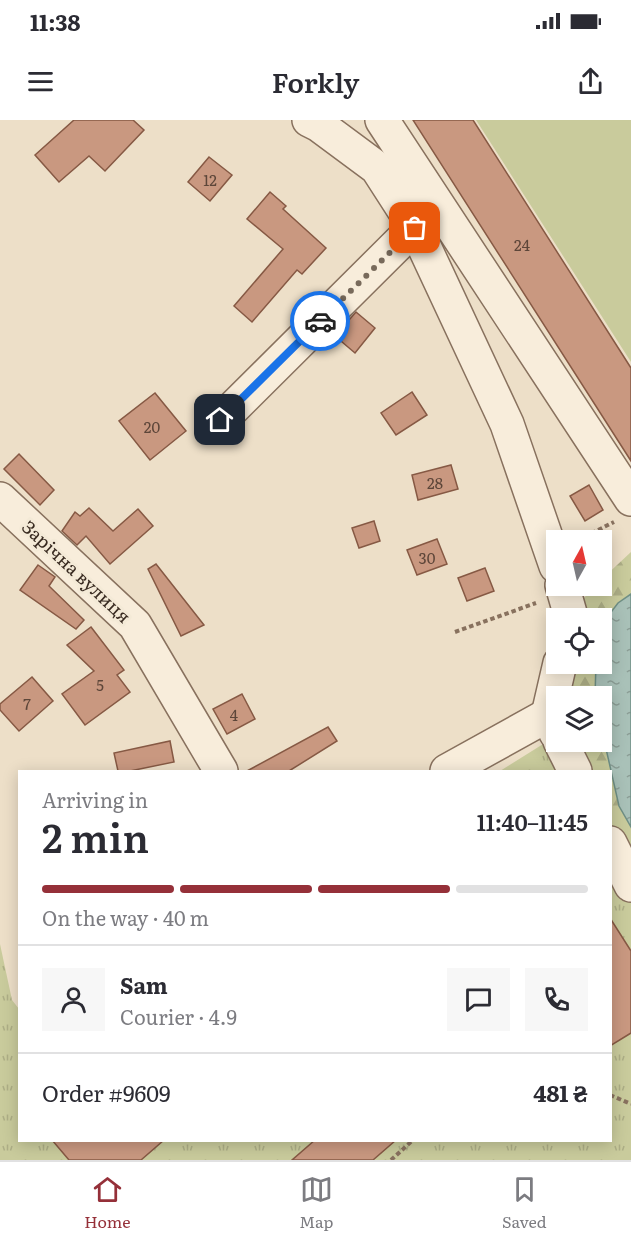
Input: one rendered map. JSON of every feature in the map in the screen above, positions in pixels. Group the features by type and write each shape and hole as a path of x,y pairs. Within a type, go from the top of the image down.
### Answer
{"street":[{"path":"309,120 376,168 415,228 507,424 546,540"},
{"path":"382,120 626,509"},
{"path":"220,420 415,228"},
{"name":"Зарічна вулиця","path":"0,499 68,560 135,625 220,770"},
{"path":"450,770 546,733"},
{"path":"566,752 575,770"},
{"path":"612,847 631,885"}],"path":[{"path":"593,530 626,509"},
{"path":"455,632 548,596"},
{"path":"612,1096 631,1104"},
{"path":"391,1160 411,1142"}],"green space":[{"path":"476,120 631,120 631,362"},
{"path":"631,552 631,594 618,603 612,611 612,608 575,608 586,596 612,596 612,570"},
{"path":"559,674 596,674 595,686 557,686"},
{"path":"546,742 546,752 565,752 574,770 502,770"},
{"path":"566,752 607,752 611,770 574,770"},
{"path":"612,775 619,806 631,827 631,885 612,845"},
{"path":"612,845 631,885 631,1160 0,1160 0,944 12,1000 18,1008 18,1142 612,1142"}],"water":[{"path":"631,594 631,827 619,806 607,752 612,752 612,686 595,686 596,674 612,674 612,611 618,603"}],"building":[{"path":"74,120 133,120 144,130 105,171 89,156 59,182 35,155"},
{"path":"413,120 473,120 631,368 631,461"},
{"path":"209,157 232,175 210,201 188,182"},
{"path":"270,192 286,206 283,209 326,248 302,274 297,270 252,322 234,306 283,249 247,219"},
{"path":"356,312 375,328 355,353 335,336"},
{"path":"412,392 427,415 396,435 381,413"},
{"path":"155,393 186,431 150,460 119,421"},
{"path":"19,454 54,490 40,505 4,469"},
{"path":"451,465 458,489 418,500 412,475"},
{"path":"589,485 603,510 585,521 570,496"},
{"path":"89,508 113,531 138,509 153,526 110,564 86,536 77,545 62,531 75,512 80,516"},
{"path":"374,521 380,541 359,548 352,528"},
{"path":"437,539 447,564 417,575 407,550"},
{"path":"156,564 204,625 181,636 148,569"},
{"path":"38,565 55,577 49,586 84,620 76,629 20,590"},
{"path":"485,568 494,591 467,601 458,578"},
{"path":"91,627 124,670 117,675 130,692 85,725 62,694 94,671 67,645"},
{"path":"32,677 53,701 19,731 0,710 0,704"},
{"path":"242,694 255,719 227,734 213,709"},
{"path":"328,727 337,741 291,770 249,770"},
{"path":"170,741 174,762 135,770 118,770 114,753"},
{"path":"612,921 631,951 631,1033 612,1045"},
{"path":"54,1142 162,1142 141,1160 69,1160"},
{"path":"313,1142 394,1142 373,1160 292,1160"}],"way so far":[{"path":"320,321 415,228"}],"route":[{"path":"220,420 320,321"}]}
